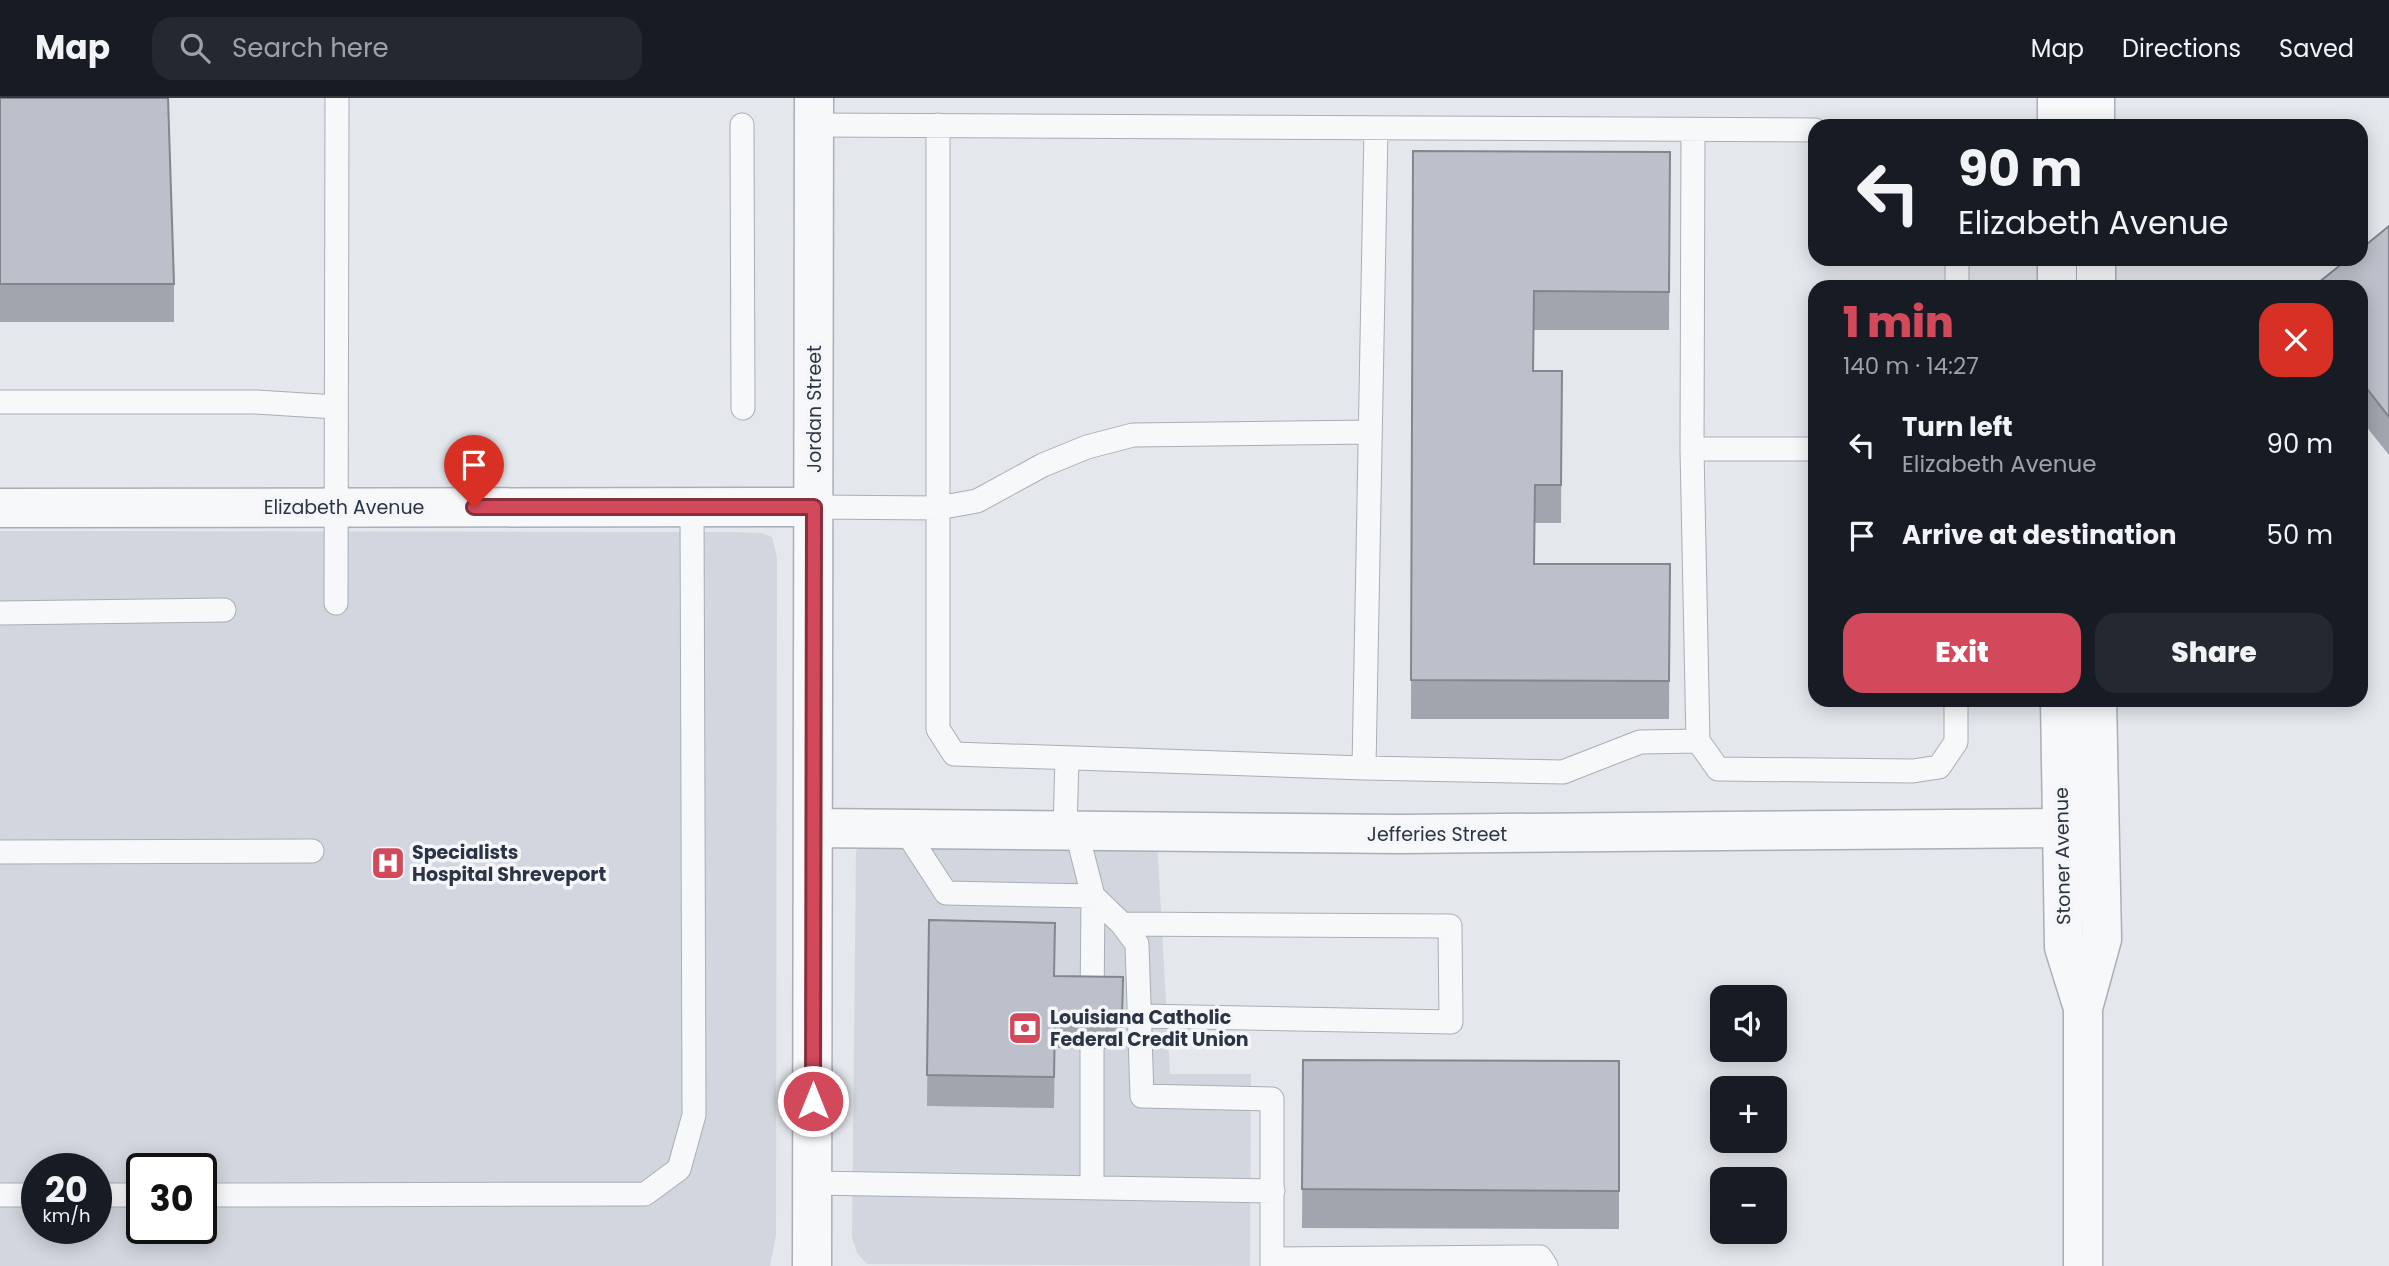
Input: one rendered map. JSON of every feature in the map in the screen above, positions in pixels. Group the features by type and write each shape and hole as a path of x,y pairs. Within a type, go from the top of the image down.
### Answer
{"street":[{"path":"2057,98 2057,119"},
{"path":"2095,98 2095,119"},
{"name":"Jordan Street","path":"812,1266 814,111"},
{"name":"Elizabeth Avenue","path":"0,508 814,507"},
{"name":"Stoner Avenue","path":"2060,707 2064,947 2083,1008"},
{"name":"Stoner Avenue","path":"2083,1266 2083,1008 2102,939 2097,707"},
{"name":"Jefferies Street","path":"814,828 1414,834 2061,828"}],"lane":[{"path":"336,603 337,98"},
{"path":"814,111 938,125 1808,130"},
{"path":"742,125 743,408"},
{"path":"938,125 938,729 954,754 1563,772 1640,742 1698,741"},
{"path":"1364,768 1376,128"},
{"path":"1693,130 1692,449 1698,741 1718,769 1913,771 1939,766 1956,742 1956,707"},
{"path":"0,402 256,402 337,407"},
{"path":"814,507 938,508 977,501 1087,447 1133,435 1370,432"},
{"path":"1692,449 1808,449"},
{"path":"217,1195 645,1194 679,1169 694,1115 692,507"},
{"path":"0,613 224,610"},
{"path":"1067,758 1071,832 1093,896 1092,1007"},
{"path":"905,830 946,893 1093,896 1122,924 1137,944 1142,1096 1272,1100 1272,1262 1540,1257 1546,1266"},
{"path":"0,852 312,851"},
{"path":"1122,924 1450,926 1451,1022 1140,1016"},
{"path":"1092,1048 1092,1187"},
{"path":"813,1182 1273,1191"},
{"path":"0,1195 21,1195"}],"shaded area":[{"name":"Specialists Hospital Shreveport","path":"0,531 729,532 761,533 772,537 777,557 776,1235 770,1266 0,1266"},
{"path":"1157,841 1170,1074 1251,1074 1250,1266 867,1264 857,1253 852,1237 856,851 860,847"}],"building":[{"path":"0,98 168,98 174,284 0,284"},
{"path":"1413,151 1670,152 1669,292 1534,291 1533,371 1562,371 1561,485 1535,485 1534,564 1670,564 1669,681 1411,680"},
{"path":"2389,226 2389,417 2368,390 2368,280 2322,280 2339,266 2368,266 2368,243"},
{"name":"Louisiana Catholic Federal Credit Union","path":"929,920 1055,923 1054,976 1123,977 1122,1018 1055,1017 1054,1077 927,1075"},
{"path":"1303,1060 1619,1061 1619,1191 1302,1189"}],"place":[{"name":"Specialists Hospital Shreveport","path":"388,863"},
{"name":"Louisiana Catholic Federal Credit Union","path":"1025,1028"}],"route":[{"path":"474,507 814,507 813,1101"}]}
